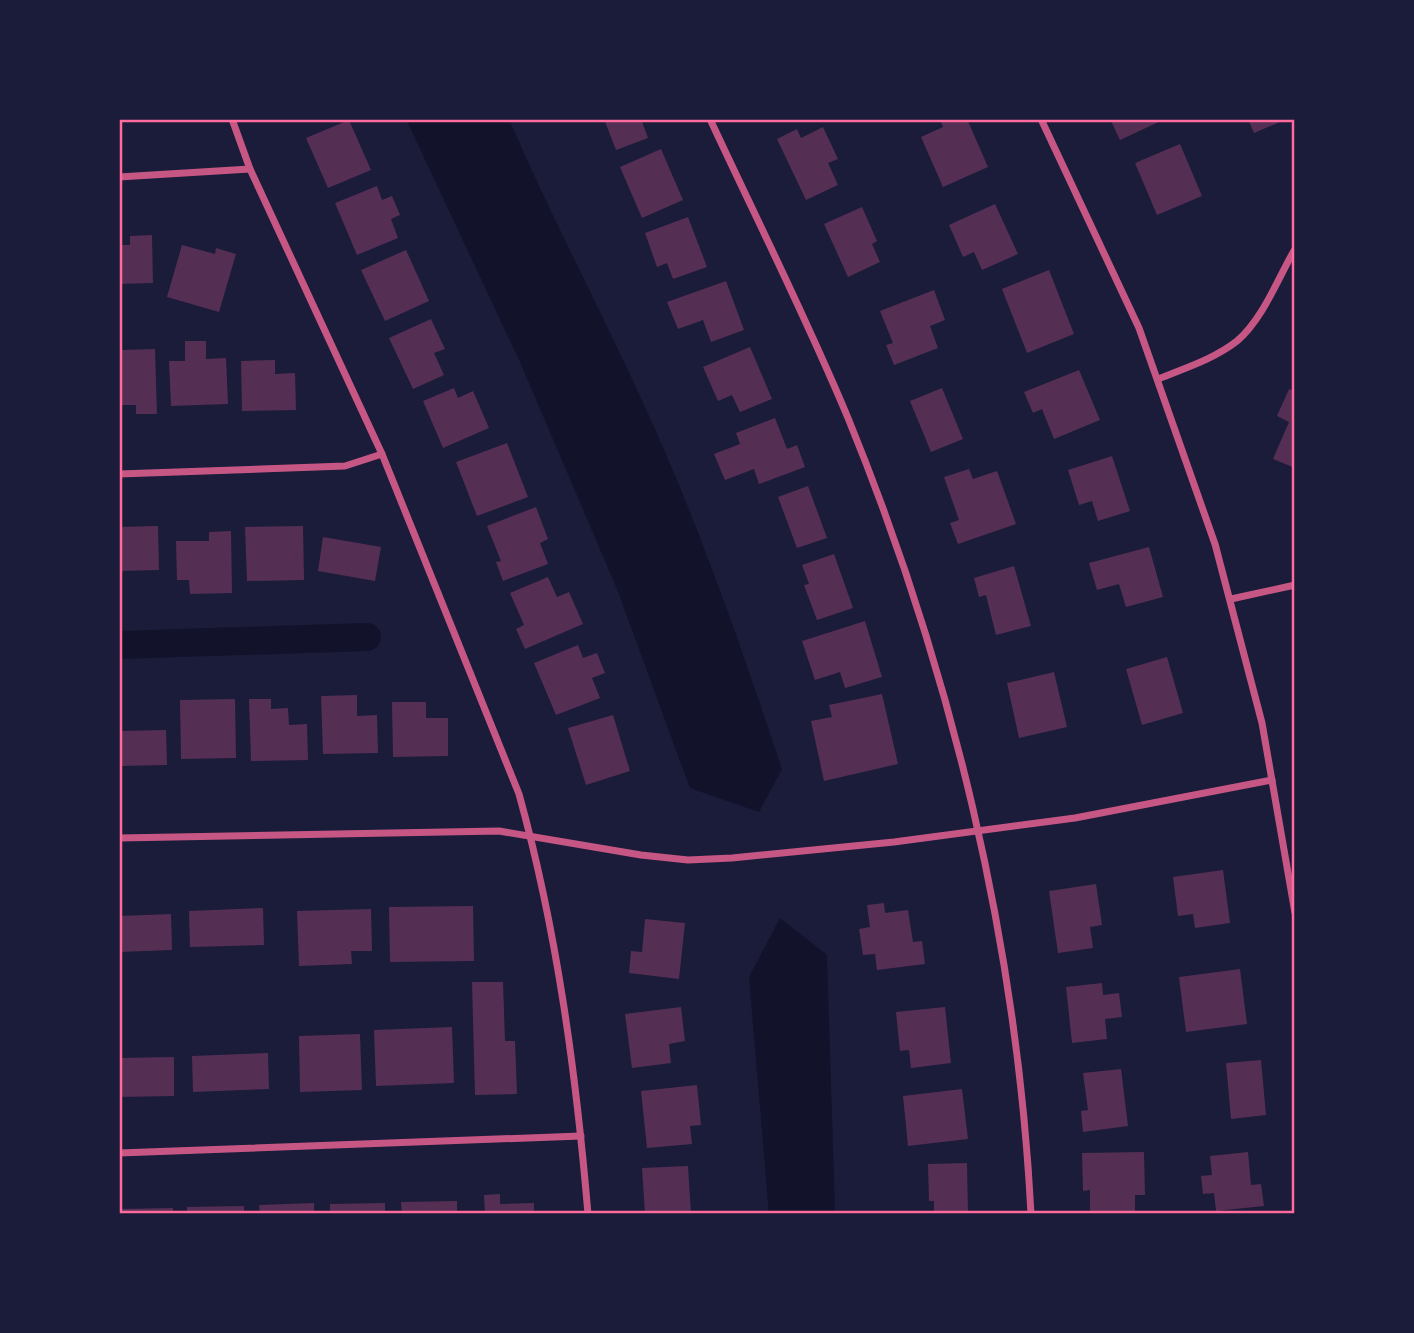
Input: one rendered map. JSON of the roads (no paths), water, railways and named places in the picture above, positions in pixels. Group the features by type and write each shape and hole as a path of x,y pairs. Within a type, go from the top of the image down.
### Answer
{"street":[{"path":"232,119 250,169 382,454 519,794 531,836 571,1044 589,1214"},
{"path":"710,119 847,416 888,521 933,662 978,831 1014,1039 1031,1214"},
{"path":"1041,119 1139,328 1231,599 1262,723 1295,914"},
{"path":"119,177 250,169"},
{"path":"1158,379 1202,362 1239,339 1252,324 1295,249"},
{"path":"119,474 345,466 382,454"},
{"path":"1231,599 1295,585"},
{"path":"119,838 440,830 531,836 688,860 814,851 1075,818 1272,780"},
{"path":"119,1153 581,1136"}],"waterway":[{"path":"119,645 367,637"}]}
